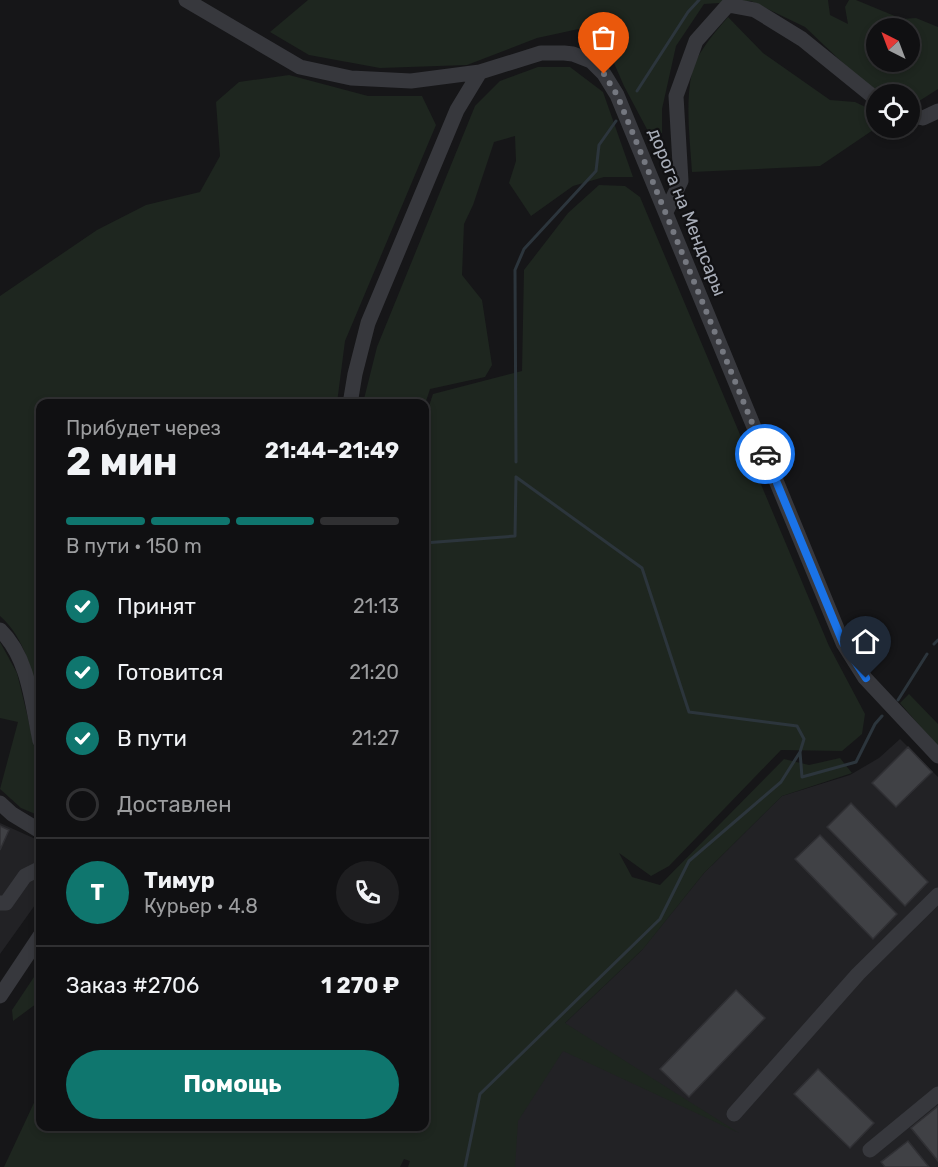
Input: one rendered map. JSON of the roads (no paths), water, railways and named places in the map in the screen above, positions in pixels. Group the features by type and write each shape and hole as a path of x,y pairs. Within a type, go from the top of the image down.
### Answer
{"street":[{"name":"дорога на Мендсары","path":"186,0 300,67 351,78 411,81 480,72 541,53 573,54 591,61 604,74 617,95 843,643 866,678 938,756"},
{"path":"666,212 681,181 676,96 696,41 728,5 755,10 802,39 866,91"},
{"path":"351,399 368,323 457,110 480,72"},
{"path":"920,117 938,111"},
{"path":"0,630 7,637 23,664 36,723"},
{"path":"0,803 12,814 36,829"},
{"path":"0,903 6,903 25,876 36,870"},
{"path":"734,1114 858,974 938,895"},
{"path":"1,990 36,942"},
{"path":"870,1150 938,1094"}],"waterway":[{"path":"637,91 688,12 699,0"},
{"path":"516,462 515,270 524,249 596,171 599,145 616,121"},
{"path":"516,477 642,568 689,712 797,726 804,739 800,752"},
{"path":"429,543 515,536 516,477"},
{"path":"934,644 938,640"},
{"path":"898,700 927,654"},
{"path":"465,1167 480,1094 660,919 689,861 781,782 800,752 802,777 856,762 875,724 882,716"}]}
